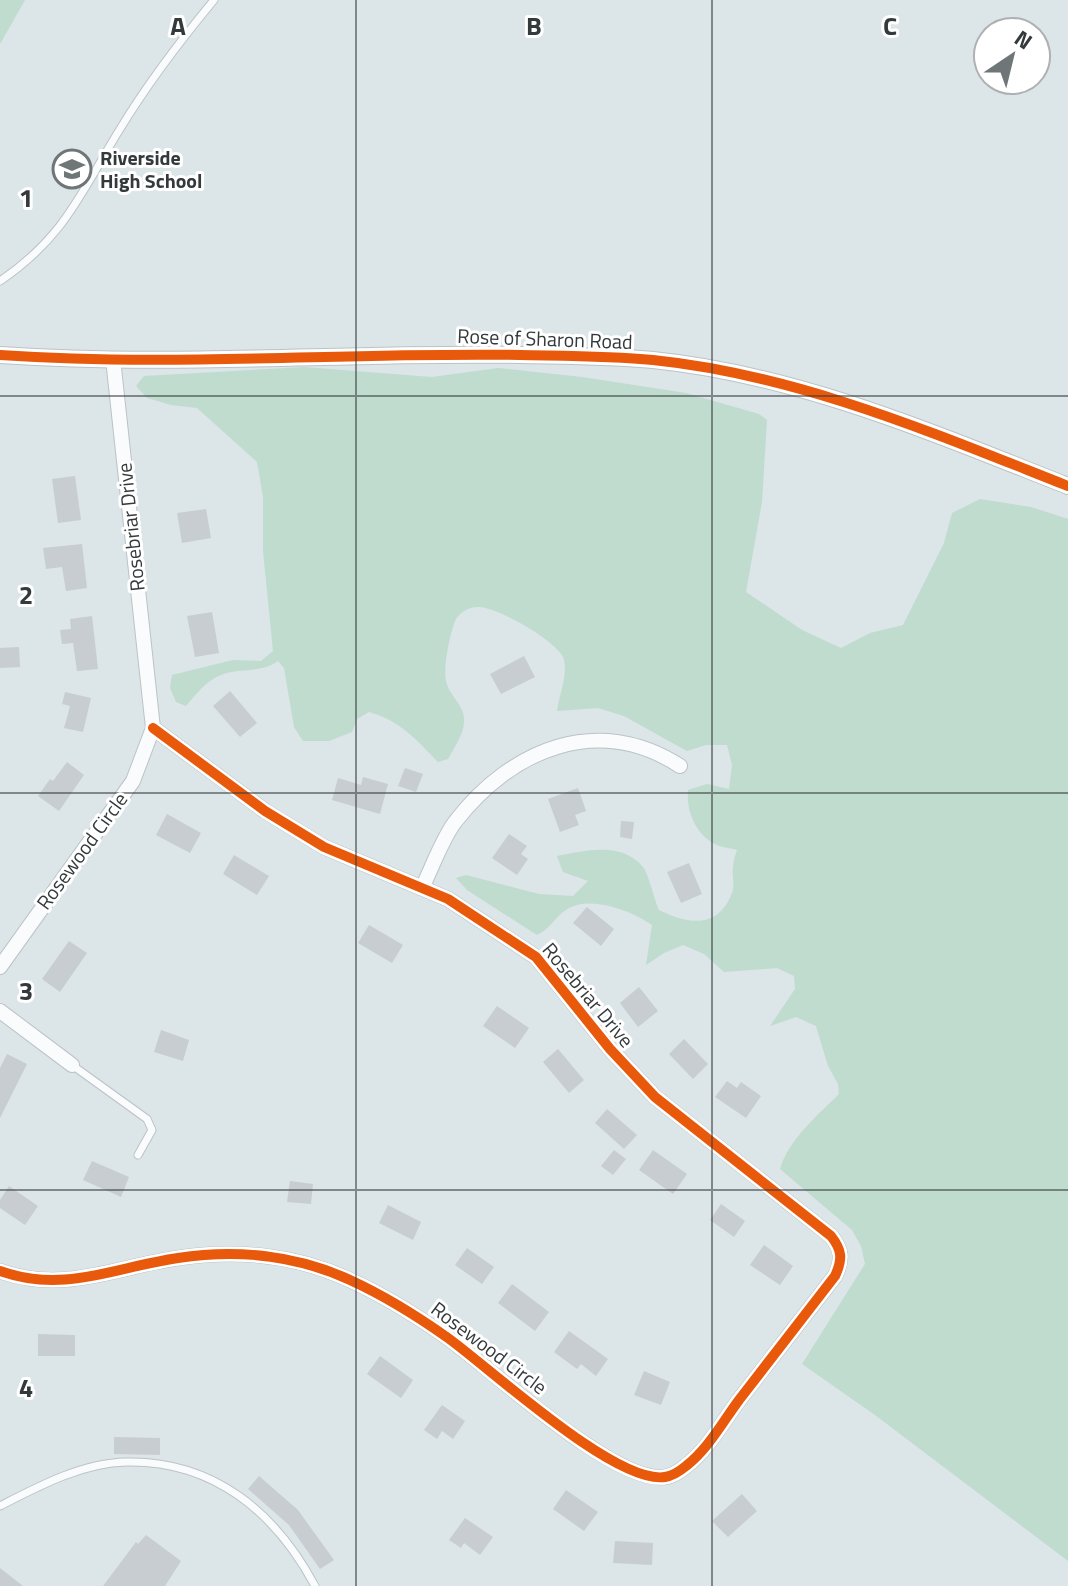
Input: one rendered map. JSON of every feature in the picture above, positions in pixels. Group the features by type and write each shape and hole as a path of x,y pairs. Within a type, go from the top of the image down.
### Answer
{"street":[{"name":"Rose of Sharon Road","path":"0,355 113,359 461,354 667,362 738,374 818,393 892,417 1068,486"},
{"name":"Rosebriar Drive","path":"113,359 153,728 265,811 324,847 422,888 471,913 536,957 638,1081 672,1112 820,1226 839,1246 841,1255"},
{"name":"Rosewood Circle","path":"0,967 133,781 153,728"},
{"path":"422,888 449,831 478,797 508,770 556,745 590,740 624,742 662,754 680,766"},
{"path":"0,1011 72,1065"},
{"name":"Rosewood Circle","path":"0,1271 38,1280 77,1280 177,1258 235,1253 299,1262 334,1273 404,1308 451,1340 585,1443 636,1473 665,1477 686,1466 704,1448 835,1276 841,1255"}],"lane":[{"path":"0,281 43,247 68,218 152,79 214,0"},
{"path":"72,1065 147,1119 152,1130 138,1155"},
{"path":"0,1506 74,1472 103,1466 126,1462 190,1472 218,1482 246,1500 273,1524 299,1557 315,1586"}],"green space":[{"path":"0,0 25,0 0,44"},
{"path":"304,367 432,377 498,368 686,393 759,414 767,420 762,502 746,592 802,630 841,648 870,633 903,625 944,543 952,513 980,499 1031,507 1068,519 1068,1561 875,1415 802,1364 865,1264 861,1246 852,1230 780,1169 797,1138 839,1094 816,1026 796,1017 770,1026 795,989 794,976 777,968 724,972 704,954 683,945 646,965 652,925 633,914 598,904 575,905 537,935 467,890 456,878 466,875 539,894 573,896 588,881 563,872 557,856 591,850 614,851 634,859 643,867 659,910 691,921 710,918 719,913 732,893 737,850 717,845 703,836 691,814 688,790 707,784 729,789 732,765 727,745 706,745 687,751 624,716 598,708 557,711 565,670 563,657 558,650 525,626 480,607 459,615 449,642 446,681 461,709 464,725 448,759 438,762 398,726 369,712 357,719 352,732 329,741 303,741 294,727 284,668 278,661 264,668 216,677 186,706 176,702 170,688 172,675 233,660 261,661 273,651 263,551 263,497 257,462 197,408 147,398 136,386 144,376"}],"building":[{"path":"75,476 81,520 58,523 52,479"},
{"path":"206,509 211,538 182,543 177,513"},
{"path":"82,544 87,588 66,591 62,567 46,569 43,548"},
{"path":"212,612 219,653 195,657 187,616"},
{"path":"92,616 98,669 77,671 73,643 62,644 60,630 71,629 70,619"},
{"path":"19,647 20,667 0,668 0,648"},
{"path":"524,656 535,677 501,694 490,674"},
{"path":"230,691 257,723 240,737 213,706"},
{"path":"65,692 91,698 83,732 64,728 70,706 62,704"},
{"path":"67,762 84,775 59,811 38,796"},
{"path":"405,768 423,774 416,792 398,786"},
{"path":"363,777 388,784 380,814 332,800 338,778 361,785"},
{"path":"578,788 586,811 575,815 579,825 560,832 548,799"},
{"path":"167,814 201,833 190,853 156,835"},
{"path":"621,821 634,822 632,839 620,837"},
{"path":"509,834 527,846 521,854 528,859 517,875 492,858"},
{"path":"234,855 269,876 257,895 223,874"},
{"path":"689,863 702,894 681,903 667,872"},
{"path":"587,907 614,929 601,946 573,923"},
{"path":"369,925 403,945 392,963 358,943"},
{"path":"69,941 87,953 60,992 42,979"},
{"path":"639,987 658,1011 638,1027 620,1003"},
{"path":"497,1006 529,1028 515,1048 483,1026"},
{"path":"161,1030 189,1040 183,1061 154,1052"},
{"path":"684,1039 708,1064 693,1079 669,1054"},
{"path":"558,1049 584,1080 569,1093 543,1062"},
{"path":"7,1054 27,1064 0,1118 0,1068"},
{"path":"727,1081 737,1088 741,1082 761,1096 746,1118 715,1097"},
{"path":"607,1109 637,1135 624,1149 595,1123"},
{"path":"614,1150 626,1159 613,1175 601,1166"},
{"path":"653,1150 687,1174 673,1194 639,1170"},
{"path":"92,1161 129,1177 121,1197 83,1180"},
{"path":"290,1181 313,1184 311,1204 287,1202"},
{"path":"9,1186 38,1206 25,1225 0,1208 0,1200"},
{"path":"721,1204 745,1221 734,1237 710,1220"},
{"path":"388,1205 421,1222 413,1240 379,1223"},
{"path":"764,1245 793,1266 780,1285 750,1265"},
{"path":"467,1248 494,1267 482,1284 455,1265"},
{"path":"512,1284 549,1312 535,1331 498,1303"},
{"path":"569,1331 608,1359 596,1376 581,1364 577,1369 554,1352"},
{"path":"38,1334 75,1335 75,1356 38,1356"},
{"path":"380,1356 413,1380 401,1398 367,1374"},
{"path":"644,1371 670,1382 661,1405 634,1395"},
{"path":"442,1405 465,1421 453,1439 442,1431 437,1439 424,1430"},
{"path":"114,1437 160,1438 160,1455 114,1454"},
{"path":"259,1476 298,1510 334,1560 320,1569 289,1525 248,1489"},
{"path":"566,1490 598,1512 584,1531 553,1509"},
{"path":"742,1494 757,1511 728,1537 712,1521"},
{"path":"465,1518 493,1537 480,1555 464,1543 461,1548 449,1540"},
{"path":"146,1535 181,1561 165,1586 103,1586 136,1542 138,1544"},
{"path":"615,1541 653,1543 652,1565 613,1563"},
{"path":"0,1568 23,1586 0,1586"}],"cycle path":[{"path":"0,355 130,360 455,355 653,360 707,368 813,392 916,427 1068,486"},
{"path":"0,1271 46,1280 68,1279 178,1258 222,1254 266,1256 308,1265 350,1280 413,1314 554,1422 616,1463 643,1475 665,1477 684,1468 708,1444 835,1276 839,1265 839,1250 831,1236 655,1097 610,1049 536,957 448,899 324,847 265,811 153,728"}],"place":[{"name":"Riverside High School","path":"72,169"}]}
